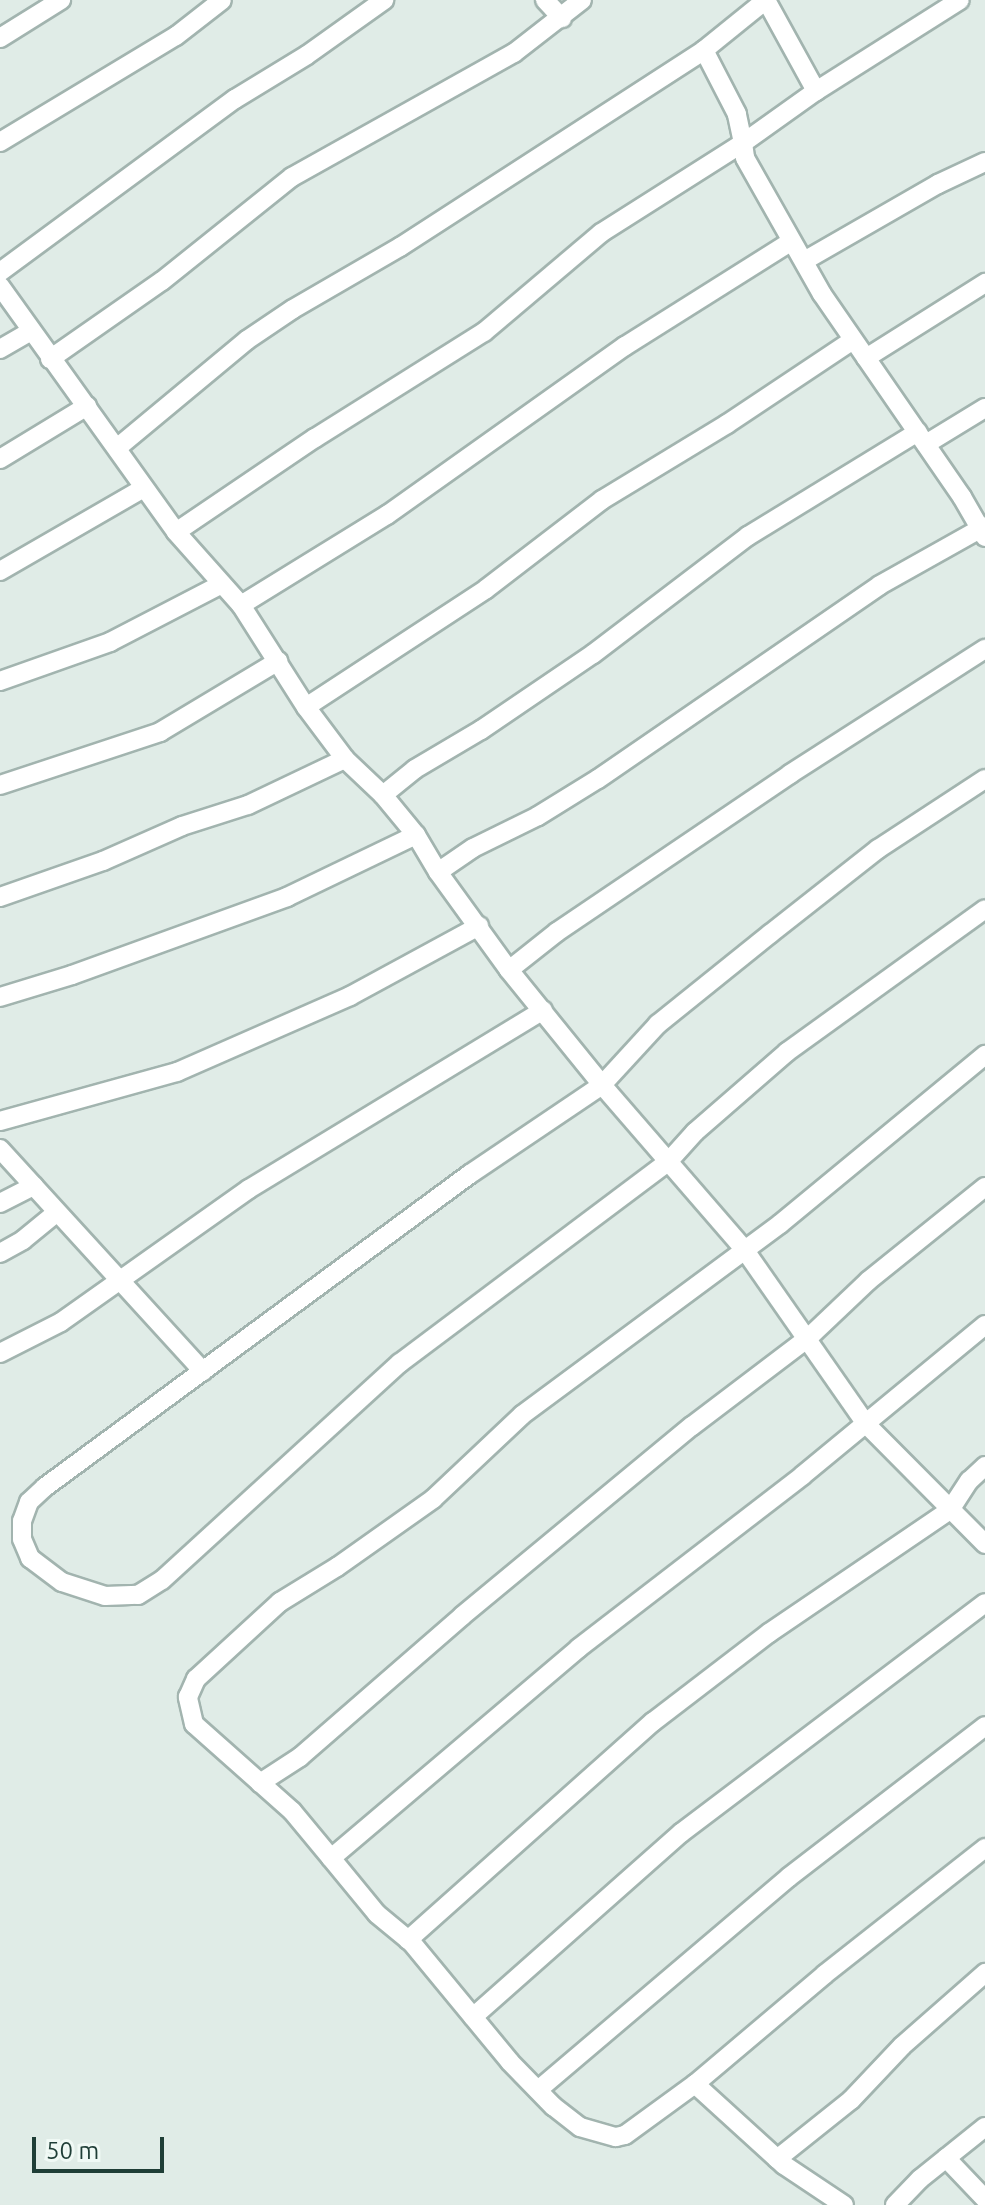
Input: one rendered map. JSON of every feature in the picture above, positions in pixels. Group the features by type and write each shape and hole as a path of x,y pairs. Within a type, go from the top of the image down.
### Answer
{"street":[{"path":"0,38 61,0"},
{"path":"0,142 176,36 222,0"},
{"path":"0,272 235,99 344,30 384,0"},
{"path":"545,0 562,18"},
{"path":"50,359 162,281 292,177 514,53 582,0"},
{"path":"117,448 247,340 293,309 400,247 622,100 704,50 766,0 816,91"},
{"path":"176,532 315,438 484,332 601,233 960,0"},
{"path":"438,872 473,848 538,816 598,779 880,585 983,531 790,242 745,158 737,114 704,50"},
{"path":"804,261 938,184 985,162"},
{"path":"241,605 387,515 625,346 790,242"},
{"path":"866,358 985,283"},
{"path":"0,286 176,532 241,605 306,707 345,759 383,795 416,835 438,872 509,970 602,1085 744,1249 866,1424 985,1544"},
{"path":"0,349 30,332"},
{"path":"306,707 486,589 602,500 727,424 853,340"},
{"path":"0,459 87,406"},
{"path":"383,795 415,769 481,730 593,654 748,536 922,438 985,408"},
{"path":"0,571 144,488"},
{"path":"0,681 110,642 222,584"},
{"path":"509,970 557,932 827,749 985,649"},
{"path":"0,785 160,732 278,661"},
{"path":"0,897 103,861 182,826 248,805 345,759"},
{"path":"985,779 878,849 759,943 658,1024 602,1085 470,1174 29,1502 22,1521 22,1539 30,1558 62,1582 123,1598 138,1595 162,1580 400,1363 668,1162 695,1132 787,1052 985,909"},
{"path":"0,997 72,975 287,897 416,835"},
{"path":"0,1121 177,1072 350,996 479,926"},
{"path":"0,1353 61,1322 249,1189 543,1010"},
{"path":"985,1055 780,1224 522,1415 433,1499 337,1567 280,1602 196,1679 188,1697 194,1724 301,1820 377,1914 408,1940 538,2090 580,2127 616,2137 625,2135 695,2084 825,1974 985,1848"},
{"path":"0,1149 203,1371"},
{"path":"0,1203 34,1186"},
{"path":"260,1783 300,1757 462,1616 692,1426 808,1338 868,1281 985,1187"},
{"path":"0,1253 23,1240 56,1213"},
{"path":"331,1858 579,1648 866,1424 985,1325"},
{"path":"408,1940 683,1697 769,1633 950,1510 969,1481 985,1466"},
{"path":"473,2017 681,1833 985,1603"},
{"path":"538,2090 789,1877 985,1726"},
{"path":"777,2159 851,2100 902,2046 985,1973"},
{"path":"695,2084 777,2159 844,2205"},
{"path":"895,2205 985,2127"},
{"path":"946,2158 985,2199"}]}
